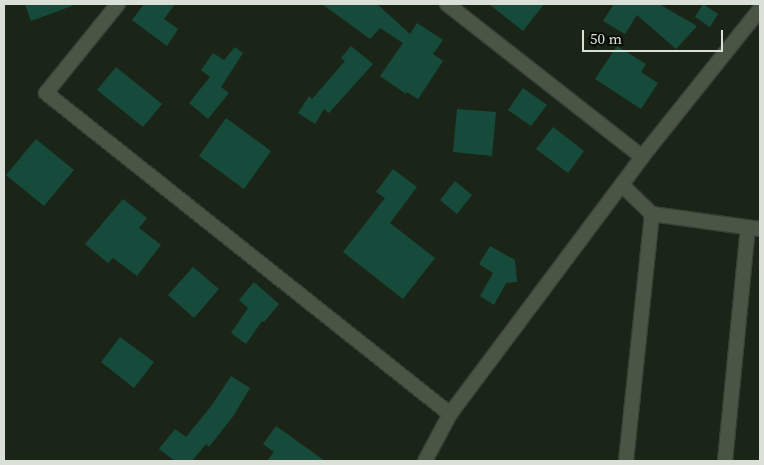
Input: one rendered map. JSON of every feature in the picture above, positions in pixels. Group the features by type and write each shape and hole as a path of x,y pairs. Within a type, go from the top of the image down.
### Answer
{"street":[{"path":"118,4 46,93 450,414"},
{"path":"447,4 642,156"},
{"path":"425,461 450,414 642,156 760,9"},
{"path":"622,185 652,214 754,228 725,461"},
{"path":"626,461 652,214"}],"building":[{"path":"25,4 72,4 72,6 31,21"},
{"path":"144,4 175,4 164,19 178,29 167,46 132,20"},
{"path":"322,4 377,4 410,34 417,23 443,40 433,54 443,61 418,99 407,92 406,94 380,76 403,43 380,28 370,39"},
{"path":"489,4 544,4 523,31"},
{"path":"614,4 659,4 697,26 676,49 637,15 625,34 603,21"},
{"path":"703,4 718,14 710,27 695,17"},
{"path":"351,46 373,64 329,113 324,109 315,124 298,113 309,96 312,99 345,61 341,58"},
{"path":"617,46 646,64 641,72 658,83 641,109 595,79"},
{"path":"235,47 243,53 221,87 229,93 208,119 189,103 210,77 201,70 213,53 224,60"},
{"path":"116,67 162,104 143,127 97,90"},
{"path":"523,88 547,105 531,126 508,110"},
{"path":"457,109 496,112 492,156 453,152"},
{"path":"226,118 271,151 244,189 199,156"},
{"path":"553,127 584,151 568,173 536,149"},
{"path":"36,139 74,170 44,206 6,175"},
{"path":"393,169 417,187 390,223 435,258 403,299 343,252 385,198 376,192"},
{"path":"455,181 472,195 457,214 440,200"},
{"path":"123,199 147,218 139,228 161,245 137,276 113,258 108,263 85,244"},
{"path":"490,246 515,260 517,282 506,283 494,305 480,296 493,273 479,264"},
{"path":"193,267 219,289 194,318 168,295"},
{"path":"254,282 279,304 264,322 262,321 246,344 231,333 248,308 239,300"},
{"path":"120,337 154,362 134,388 101,362"},
{"path":"231,376 250,388 234,415 209,447 206,444 192,461 175,461 159,449 175,429 186,437 212,405"},
{"path":"276,426 325,461 267,461 274,452 263,444"}]}
